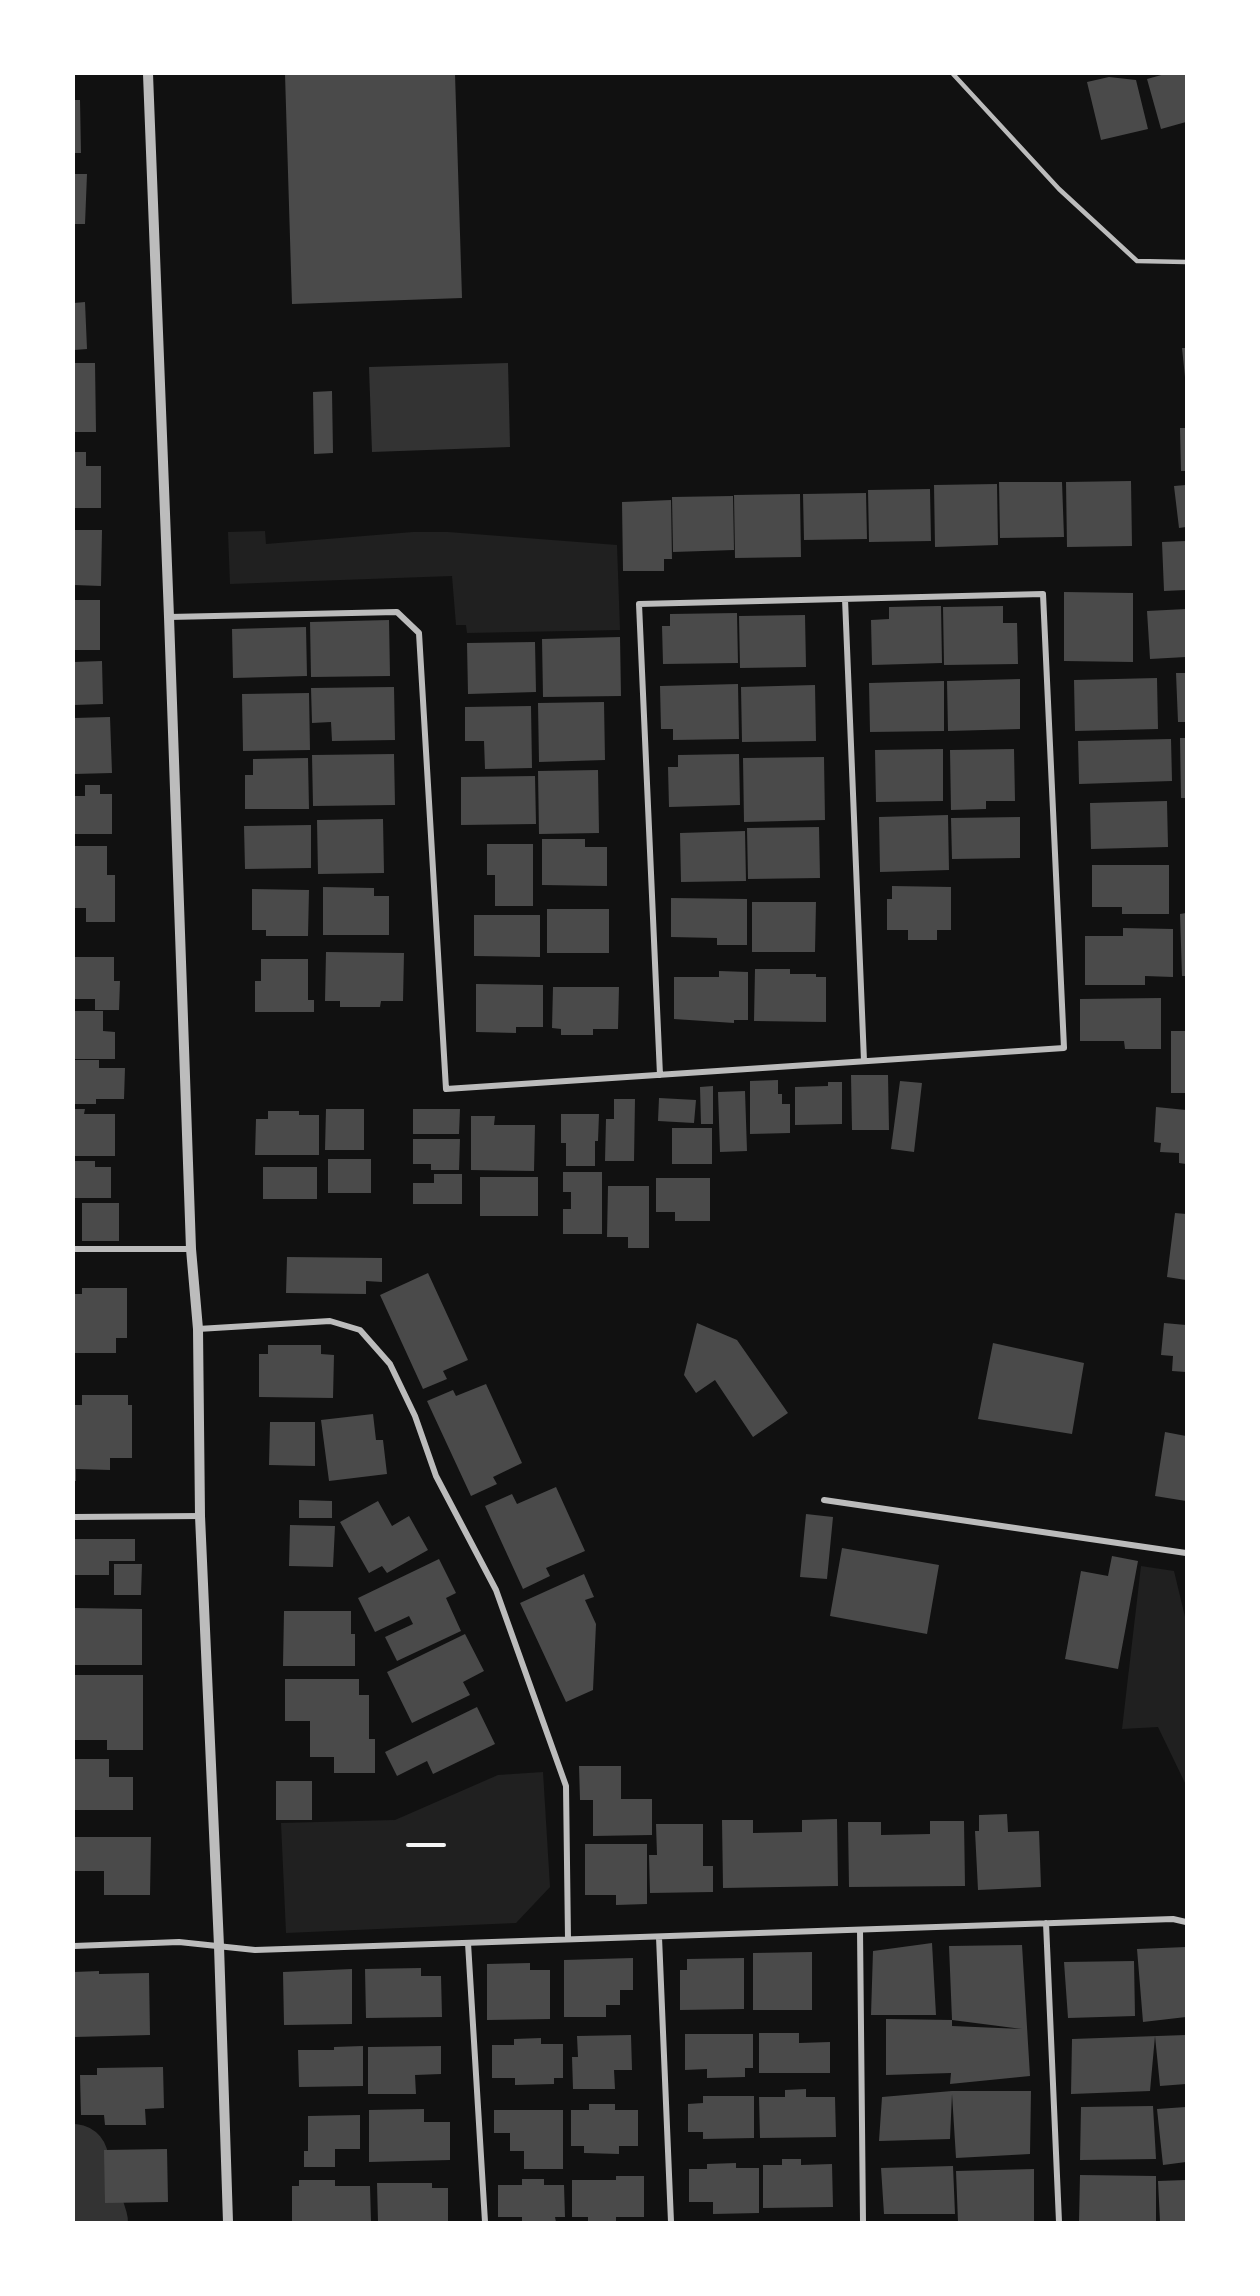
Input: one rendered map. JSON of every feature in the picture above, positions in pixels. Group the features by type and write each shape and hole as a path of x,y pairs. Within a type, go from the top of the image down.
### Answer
{"street":[{"path":"148,74 191,1249 198,1329 200,1516 219,1946 228,2223"},
{"path":"169,617 397,612 419,633 446,1089 660,1075 864,1061 1064,1048 1043,594 639,604 660,1075"},
{"path":"845,598 864,1061"},
{"path":"74,1249 191,1249"},
{"path":"198,1329 330,1320 360,1330 390,1364 415,1416 436,1476 495,1590 566,1786 568,1939"},
{"path":"824,1500 1186,1553"},
{"path":"74,1517 200,1516"},
{"path":"74,1946 179,1942 255,1950 1173,1919 1186,1922"},
{"path":"1046,1923 1059,2223"},
{"path":"860,1930 863,2223"},
{"path":"659,1937 671,2223"},
{"path":"468,1943 485,2223"}],"lane":[{"path":"953,74 1059,189 1137,261 1186,262"}],"path":[{"path":"408,1845 444,1845"}],"shaded area":[{"path":"508,363 510,447 372,452 369,367"},
{"path":"265,531 266,544 413,532 448,532 617,545 620,630 467,633 466,625 456,625 452,576 230,584 228,532"},
{"path":"1141,1566 1174,1571 1186,1621 1186,1785 1158,1727 1122,1729"},
{"path":"543,1772 550,1887 516,1923 286,1933 281,1823 395,1820 498,1775"}],"building":[{"path":"285,74 455,74 462,298 292,304"},
{"path":"1165,74 1186,74 1186,122 1161,129 1147,79"},
{"path":"1109,77 1136,80 1148,129 1101,140 1087,82"},
{"path":"74,100 80,100 81,153 74,153"},
{"path":"74,174 87,174 85,224 74,224"},
{"path":"85,302 87,349 74,350 74,303"},
{"path":"1182,348 1186,348 1186,377 1185,377"},
{"path":"74,363 95,363 96,432 74,432"},
{"path":"332,391 333,453 314,454 313,392"},
{"path":"1180,428 1186,428 1186,471 1181,471"},
{"path":"74,452 86,452 86,466 101,466 101,508 74,508"},
{"path":"1131,481 1132,546 1067,547 1066,482"},
{"path":"999,482 1062,482 1064,537 1000,538"},
{"path":"997,484 998,545 935,547 934,485"},
{"path":"1186,485 1186,527 1179,528 1174,486"},
{"path":"930,489 931,541 869,542 868,490"},
{"path":"866,493 867,539 804,540 803,494"},
{"path":"800,494 801,557 735,558 734,495"},
{"path":"733,496 734,550 673,552 672,497"},
{"path":"671,500 672,559 664,559 664,571 623,571 622,502"},
{"path":"74,530 102,530 101,586 74,585"},
{"path":"1186,541 1186,590 1164,591 1162,542"},
{"path":"1064,592 1133,593 1133,662 1064,661"},
{"path":"74,600 100,600 100,650 74,650"},
{"path":"941,606 942,663 872,665 871,620 889,619 889,607"},
{"path":"1003,606 1003,623 1017,623 1018,664 944,665 943,607"},
{"path":"1186,609 1186,657 1150,659 1147,611"},
{"path":"737,613 738,663 663,664 662,626 670,626 670,614"},
{"path":"805,615 806,667 740,668 739,616"},
{"path":"389,620 390,676 311,677 310,622"},
{"path":"306,627 307,676 233,678 232,629"},
{"path":"620,637 621,696 543,697 542,639"},
{"path":"535,642 536,692 468,694 467,643"},
{"path":"102,661 103,704 74,705 74,662"},
{"path":"1176,673 1186,673 1186,722 1178,722"},
{"path":"1157,678 1158,729 1075,731 1074,680"},
{"path":"1020,679 1020,729 948,731 947,681"},
{"path":"944,681 944,731 870,732 869,683"},
{"path":"738,684 739,739 673,740 673,729 661,729 660,686"},
{"path":"815,685 816,741 742,742 741,687"},
{"path":"394,687 395,740 332,741 331,722 312,723 311,688"},
{"path":"309,693 310,750 243,751 242,694"},
{"path":"604,702 605,760 539,762 538,703"},
{"path":"531,706 532,768 485,769 484,741 465,741 465,707"},
{"path":"110,717 112,773 74,774 74,718"},
{"path":"1180,738 1186,738 1186,798 1181,798"},
{"path":"1171,739 1172,781 1079,784 1078,741"},
{"path":"943,749 943,801 876,802 875,750"},
{"path":"1014,749 1015,801 986,801 986,809 951,810 950,750"},
{"path":"394,754 395,805 313,806 312,755"},
{"path":"739,754 740,805 669,807 668,767 678,767 678,755"},
{"path":"824,757 825,820 744,822 743,758"},
{"path":"308,758 309,809 245,809 245,775 253,775 253,759"},
{"path":"598,770 599,833 539,834 538,771"},
{"path":"535,776 536,824 461,825 461,777"},
{"path":"85,785 100,785 100,794 112,794 112,834 74,834 74,796 85,796"},
{"path":"1167,801 1168,847 1091,849 1090,803"},
{"path":"948,815 949,870 880,872 879,817"},
{"path":"1020,817 1020,858 952,859 951,818"},
{"path":"383,819 384,873 318,874 317,820"},
{"path":"311,825 311,868 245,869 244,826"},
{"path":"819,827 820,878 748,879 747,828"},
{"path":"745,831 746,881 681,882 680,833"},
{"path":"542,839 585,839 585,847 607,847 607,886 542,885"},
{"path":"487,844 533,844 533,906 495,906 495,875 487,875"},
{"path":"74,846 107,846 107,875 115,875 115,922 86,922 86,908 74,908"},
{"path":"1092,865 1169,865 1169,914 1122,914 1122,907 1092,907"},
{"path":"892,886 951,887 951,930 937,930 937,940 908,940 908,930 887,930 887,899 892,899"},
{"path":"323,887 374,888 374,896 389,896 389,935 323,935"},
{"path":"252,889 309,890 308,936 266,936 266,930 252,930"},
{"path":"671,898 747,899 747,945 717,945 717,938 671,937"},
{"path":"752,902 816,902 815,952 752,952"},
{"path":"547,909 609,909 609,953 547,953"},
{"path":"1186,913 1186,976 1182,976 1180,914"},
{"path":"474,915 540,915 540,957 474,956"},
{"path":"1123,928 1173,929 1173,977 1145,976 1145,985 1085,985 1085,936 1123,936"},
{"path":"326,952 404,953 403,1001 381,1001 380,1007 340,1007 340,1001 325,1001"},
{"path":"74,957 114,957 114,981 120,981 119,1010 95,1010 95,999 74,999"},
{"path":"261,959 308,959 308,1000 314,1000 314,1012 255,1012 255,981 261,981"},
{"path":"755,969 790,969 790,974 816,974 816,977 826,977 826,1022 754,1021"},
{"path":"719,971 748,972 748,1020 734,1020 734,1023 674,1019 674,977 719,977"},
{"path":"476,984 543,985 543,1027 516,1027 516,1033 476,1032"},
{"path":"553,987 619,987 618,1029 593,1029 593,1035 561,1035 561,1029 552,1028"},
{"path":"1161,998 1161,1049 1125,1049 1124,1041 1080,1041 1080,999"},
{"path":"74,1011 103,1011 103,1031 115,1032 115,1059 74,1059"},
{"path":"1171,1031 1186,1031 1186,1093 1171,1093"},
{"path":"74,1060 99,1060 99,1068 125,1068 124,1099 96,1099 96,1104 74,1104"},
{"path":"851,1075 888,1075 889,1130 852,1130"},
{"path":"778,1080 778,1094 782,1094 782,1104 790,1104 790,1133 750,1134 750,1081"},
{"path":"900,1081 922,1083 914,1152 891,1149"},
{"path":"828,1082 842,1082 842,1124 795,1125 795,1087 828,1086"},
{"path":"713,1086 713,1124 701,1124 700,1087"},
{"path":"745,1091 747,1151 720,1152 718,1092"},
{"path":"659,1098 696,1100 694,1123 658,1121"},
{"path":"614,1099 635,1099 634,1161 605,1161 606,1119 614,1119"},
{"path":"1156,1107 1186,1110 1186,1164 1179,1163 1179,1153 1160,1152 1161,1143 1154,1142"},
{"path":"74,1109 85,1109 84,1114 115,1114 115,1156 74,1156"},
{"path":"326,1109 364,1109 364,1150 325,1150"},
{"path":"413,1109 460,1109 459,1134 413,1134"},
{"path":"268,1111 299,1111 299,1115 319,1115 319,1155 255,1155 256,1119 268,1119"},
{"path":"561,1114 599,1114 598,1141 595,1141 595,1166 566,1166 566,1143 561,1143"},
{"path":"471,1116 495,1116 494,1125 535,1125 534,1171 471,1170"},
{"path":"672,1128 712,1128 712,1164 672,1164"},
{"path":"413,1139 460,1139 459,1170 431,1170 431,1164 413,1164"},
{"path":"328,1159 371,1159 371,1193 328,1193"},
{"path":"74,1161 95,1161 95,1167 111,1167 111,1198 74,1198"},
{"path":"263,1167 317,1167 317,1199 263,1199"},
{"path":"563,1172 602,1172 602,1234 563,1234 563,1209 571,1209 571,1192 563,1192"},
{"path":"434,1174 462,1174 462,1204 413,1204 413,1183 434,1183"},
{"path":"480,1177 538,1177 538,1216 480,1216"},
{"path":"656,1178 710,1178 710,1221 675,1221 675,1212 656,1212"},
{"path":"608,1186 649,1186 649,1248 628,1248 628,1237 607,1237"},
{"path":"82,1203 119,1203 119,1241 82,1241"},
{"path":"1175,1213 1186,1214 1186,1280 1167,1277"},
{"path":"287,1257 382,1258 382,1282 366,1281 366,1294 286,1293"},
{"path":"428,1273 468,1360 443,1371 447,1379 423,1389 380,1295"},
{"path":"82,1288 127,1288 127,1338 116,1338 116,1353 74,1353 74,1294 82,1294"},
{"path":"697,1323 737,1340 788,1413 753,1437 715,1380 696,1393 684,1375"},
{"path":"1164,1323 1186,1325 1186,1372 1172,1371 1173,1356 1161,1355"},
{"path":"993,1343 1084,1363 1072,1434 978,1419"},
{"path":"268,1345 321,1345 321,1354 334,1355 333,1398 259,1397 259,1354 268,1354"},
{"path":"486,1384 522,1463 493,1477 497,1484 471,1496 427,1401 453,1390 456,1396"},
{"path":"82,1395 128,1395 128,1405 132,1405 132,1458 110,1458 110,1470 76,1469 76,1481 74,1481 74,1405 82,1405"},
{"path":"373,1414 376,1440 383,1440 387,1474 329,1481 321,1420"},
{"path":"270,1422 315,1422 315,1466 269,1465"},
{"path":"1165,1432 1186,1436 1186,1501 1155,1496"},
{"path":"556,1487 585,1551 546,1568 550,1576 523,1589 485,1506 512,1494 517,1504"},
{"path":"299,1500 332,1501 332,1518 299,1518"},
{"path":"378,1501 392,1526 409,1516 428,1550 387,1573 382,1566 369,1573 340,1522"},
{"path":"806,1514 833,1517 827,1579 800,1577"},
{"path":"290,1525 335,1526 333,1567 289,1566"},
{"path":"74,1539 135,1539 135,1561 109,1561 109,1575 74,1575"},
{"path":"842,1548 939,1565 927,1634 830,1616"},
{"path":"1112,1556 1138,1561 1118,1669 1065,1659 1081,1571 1108,1576"},
{"path":"439,1559 456,1593 446,1598 461,1631 397,1661 385,1637 413,1624 409,1616 375,1632 358,1598"},
{"path":"114,1564 142,1564 141,1595 114,1595"},
{"path":"584,1574 594,1597 585,1600 596,1624 593,1690 566,1702 520,1603"},
{"path":"74,1608 142,1609 142,1665 74,1665"},
{"path":"284,1611 351,1611 351,1634 355,1634 355,1666 283,1666"},
{"path":"465,1634 484,1671 463,1682 470,1695 412,1723 387,1672"},
{"path":"74,1675 143,1675 143,1750 107,1750 107,1740 74,1740"},
{"path":"285,1679 359,1679 359,1695 369,1695 369,1739 375,1739 375,1773 334,1773 334,1757 310,1757 310,1721 285,1721"},
{"path":"477,1707 495,1744 433,1774 427,1761 397,1776 385,1752"},
{"path":"74,1759 109,1759 109,1777 133,1777 133,1810 74,1810"},
{"path":"579,1766 621,1766 621,1799 652,1799 652,1835 593,1836 593,1800 580,1800"},
{"path":"276,1781 312,1781 312,1820 276,1820"},
{"path":"1007,1814 1008,1832 1039,1831 1041,1887 978,1890 975,1831 979,1831 979,1815"},
{"path":"837,1819 838,1886 723,1888 722,1820 753,1820 753,1833 802,1832 802,1820"},
{"path":"930,1821 964,1821 965,1886 849,1887 848,1822 881,1822 881,1835 930,1834"},
{"path":"656,1824 703,1824 703,1866 713,1866 713,1892 650,1893 649,1855 657,1855"},
{"path":"74,1837 151,1837 150,1895 104,1895 104,1871 74,1871"},
{"path":"585,1844 647,1844 647,1904 616,1905 616,1895 585,1895"},
{"path":"932,1943 936,2015 871,2015 873,1951"},
{"path":"1022,1945 1030,2076 950,2084 951,2073 886,2075 886,2019 952,2020 949,1946","holes":["952,2020 1022,2029 952,2026"]},
{"path":"1186,1947 1186,2017 1143,2022 1137,1949"},
{"path":"812,1952 812,2010 753,2010 753,1953"},
{"path":"633,1958 633,1990 620,1990 620,2005 606,2005 606,2017 564,2017 564,1960"},
{"path":"744,1958 744,2009 680,2010 680,1970 687,1970 687,1959"},
{"path":"1134,1961 1135,2016 1068,2018 1064,1962"},
{"path":"530,1963 530,1970 550,1970 550,2019 487,2020 487,1964"},
{"path":"421,1968 421,1976 441,1976 442,2017 366,2018 365,1969"},
{"path":"352,1969 352,2024 284,2025 283,1972"},
{"path":"99,1971 99,1974 149,1973 150,2035 74,2037 74,1972"},
{"path":"759,2033 799,2033 799,2043 830,2042 830,2073 759,2073"},
{"path":"685,2034 753,2034 753,2068 745,2068 745,2077 707,2078 707,2069 685,2070"},
{"path":"631,2035 632,2070 614,2070 615,2089 573,2089 572,2057 578,2057 577,2036"},
{"path":"1186,2035 1186,2084 1160,2086 1155,2036"},
{"path":"1155,2036 1150,2091 1071,2094 1072,2039"},
{"path":"541,2038 541,2044 563,2044 563,2078 554,2078 554,2084 515,2085 515,2078 492,2078 492,2045 514,2045 514,2039"},
{"path":"363,2046 363,2086 299,2087 298,2050 334,2050 334,2047"},
{"path":"441,2046 441,2074 415,2075 416,2094 368,2094 368,2047"},
{"path":"163,2067 164,2108 145,2109 146,2125 105,2125 104,2115 81,2115 80,2075 97,2075 97,2068"},
{"path":"806,2089 806,2097 835,2097 836,2137 760,2138 759,2097 785,2097 785,2090"},
{"path":"952,2091 1031,2091 1030,2154 956,2158 952,2094 950,2139 879,2141 882,2097"},
{"path":"703,2096 754,2096 754,2138 703,2139 703,2132 688,2132 688,2104 703,2103"},
{"path":"589,2104 615,2104 615,2110 638,2110 638,2146 619,2146 619,2154 584,2153 584,2146 571,2146 571,2110 589,2110"},
{"path":"1153,2106 1156,2159 1080,2160 1081,2107"},
{"path":"1186,2107 1186,2162 1163,2165 1157,2109"},
{"path":"424,2109 424,2122 450,2122 450,2160 369,2162 369,2110"},
{"path":"494,2110 563,2110 563,2169 524,2169 524,2151 510,2151 510,2133 494,2133"},
{"path":"360,2115 360,2149 335,2149 335,2167 304,2167 304,2151 308,2151 308,2116"},
{"path":"167,2149 168,2202 105,2203 104,2150"},
{"path":"782,2159 801,2159 801,2165 832,2164 833,2207 763,2208 763,2165 782,2165"},
{"path":"736,2163 736,2168 759,2168 759,2213 713,2214 713,2202 689,2202 689,2169 707,2169 707,2164"},
{"path":"953,2166 955,2214 884,2214 881,2168"},
{"path":"1034,2169 1034,2222 958,2222 956,2171"},
{"path":"1080,2175 1156,2176 1156,2222 1079,2222"},
{"path":"616,2176 644,2176 644,2217 616,2217 616,2222 588,2222 588,2217 572,2217 572,2180 616,2180"},
{"path":"522,2179 544,2179 544,2185 564,2185 565,2217 555,2217 556,2222 522,2222 522,2217 498,2217 498,2185 522,2185"},
{"path":"299,2180 335,2180 335,2186 370,2186 371,2222 292,2222 292,2186 299,2186"},
{"path":"1186,2180 1186,2222 1160,2222 1158,2181"},
{"path":"377,2183 432,2183 432,2188 448,2188 448,2222 378,2222"}],"waterway":[{"path":"74,2158 94,2222"}]}
